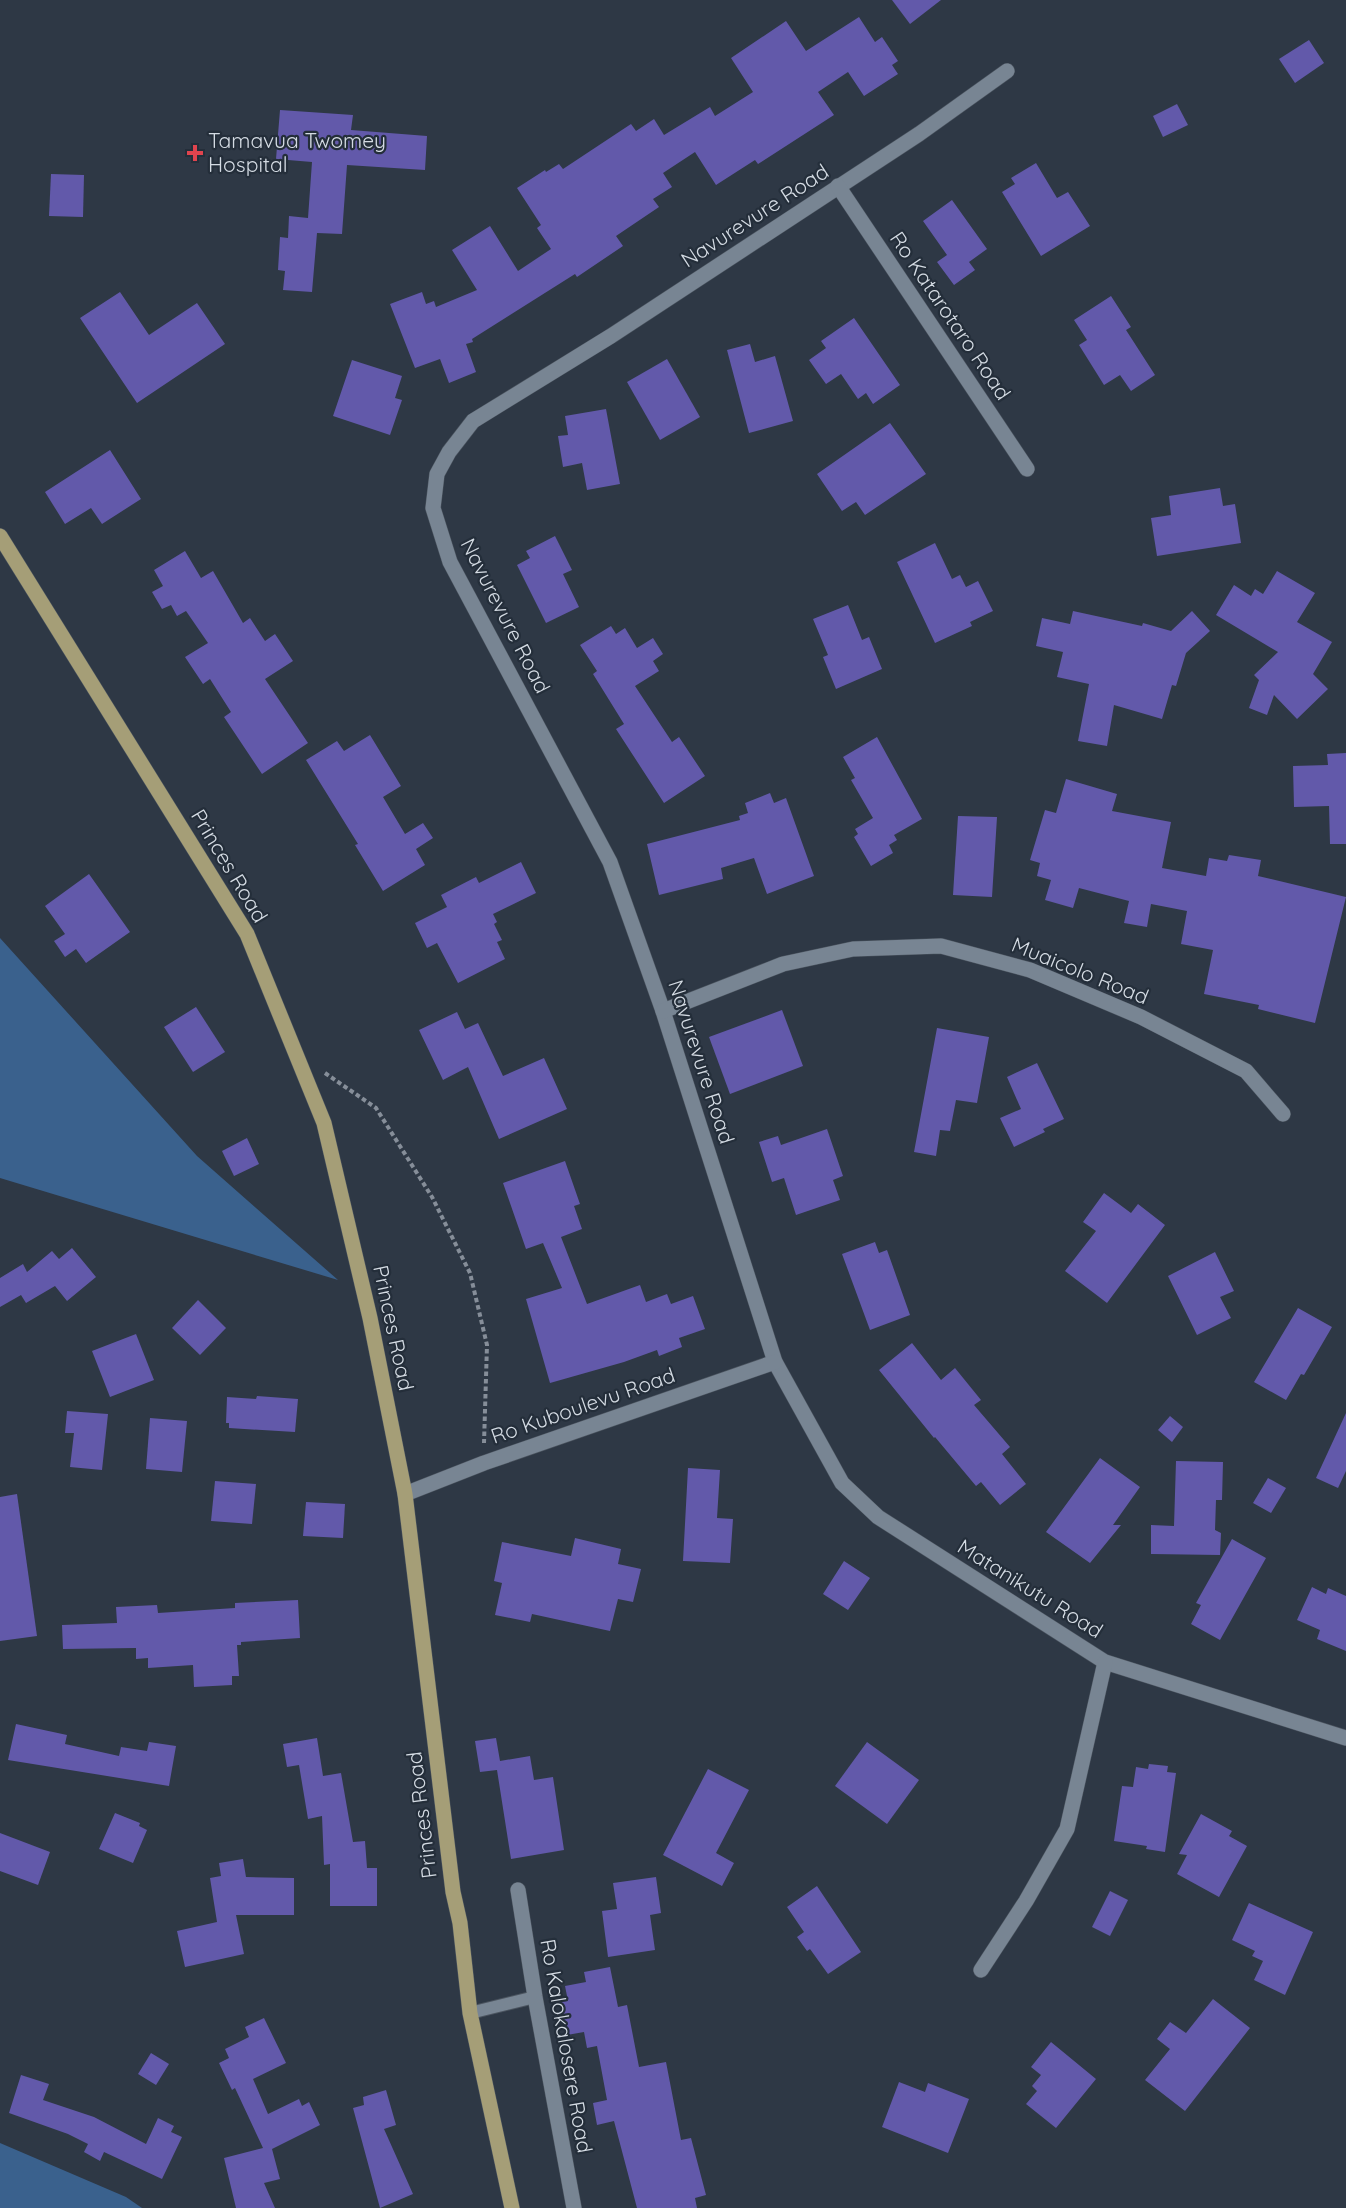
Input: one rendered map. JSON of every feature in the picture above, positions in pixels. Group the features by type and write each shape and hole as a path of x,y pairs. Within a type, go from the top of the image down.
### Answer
{"main road":[{"name":"Princes Road","path":"0,536 247,934 324,1123 370,1318 405,1494 451,1880 460,1923 470,2013 512,2208"}],"street":[{"name":"Navurevure Road","path":"775,1362 663,1011 610,862 450,562 433,508 437,474 449,452 473,422 611,336 919,134 1007,71"},
{"name":"Ro Katarotaro Road","path":"838,186 1027,469"},
{"name":"Muaicolo Road","path":"663,1011 783,964 853,949 941,946 1030,970 1142,1017 1246,1071 1283,1114"},
{"name":"Ro Kuboulevu Road","path":"405,1494 484,1463 775,1362"},
{"name":"Matanikutu Road","path":"775,1362 842,1483 878,1517 1105,1662 1346,1738"},
{"path":"981,1970 1026,1901 1067,1829 1105,1662"},
{"name":"Ro Kalokalosere Road","path":"518,1890 535,1997 574,2208"}],"lane":[{"path":"470,2013 535,1997"}],"path":[{"path":"322,1070 376,1108 432,1197 470,1273 487,1345 484,1463"}],"shaded area":[{"path":"0,938 197,1156 338,1280 0,1178"},
{"path":"0,2143 126,2197 142,2208 0,2208"}],"building":[{"path":"892,0 941,0 910,24"},
{"path":"859,17 875,42 882,37 898,61 892,65 898,74 864,96 848,72 818,92 834,115 758,164 755,160 716,185 695,152 663,173 672,187 653,199 659,207 616,236 623,246 577,277 575,274 472,339 473,342 466,344 476,372 449,383 440,359 415,368 390,304 422,292 426,304 434,301 436,307 477,290 452,250 490,226 518,271 551,249 537,228 541,225 517,188 559,164 563,169 631,124 636,131 654,119 664,135 710,107 715,116 753,92 731,58 786,21 806,51"},
{"path":"1309,40 1324,63 1295,83 1279,59"},
{"path":"1177,104 1188,125 1163,137 1153,116"},
{"path":"280,110 353,115 351,130 427,136 425,170 347,165 342,234 317,233 312,292 283,290 285,271 278,270 280,237 288,238 289,216 308,218 312,162 276,159"},
{"path":"1036,163 1057,198 1068,192 1090,226 1041,256 1002,192 1015,184 1011,178"},
{"path":"51,174 84,175 83,217 49,216"},
{"path":"952,200 987,249 969,262 975,270 954,285 937,262 947,255 923,221"},
{"path":"120,292 149,335 197,303 225,344 137,403 80,318"},
{"path":"1111,296 1131,327 1126,330 1155,375 1131,391 1120,375 1104,385 1079,345 1087,340 1074,320"},
{"path":"854,318 900,385 873,404 866,393 858,399 841,374 826,384 809,360 826,348 821,341"},
{"path":"750,344 755,362 775,356 793,421 749,433 727,350"},
{"path":"667,359 700,417 660,440 627,382"},
{"path":"352,360 402,376 395,398 402,400 390,435 333,416"},
{"path":"606,409 620,484 587,490 582,463 563,467 558,436 568,435 565,416"},
{"path":"890,423 926,474 865,515 856,502 842,511 817,474"},
{"path":"110,450 141,499 102,524 91,508 65,524 45,492"},
{"path":"1220,488 1223,506 1235,504 1241,543 1157,556 1151,518 1171,515 1169,496"},
{"path":"555,536 572,570 563,574 579,607 546,623 517,565 530,558 526,551"},
{"path":"935,543 952,579 960,575 966,587 978,581 993,611 970,622 972,626 935,643 897,562"},
{"path":"185,551 201,578 213,571 243,623 250,618 265,641 275,634 293,661 265,679 308,743 262,774 224,717 231,712 210,679 203,684 185,657 208,643 186,611 177,616 171,605 162,609 152,592 163,586 154,570"},
{"path":"1277,571 1315,593 1297,622 1332,642 1313,674 1328,689 1297,719 1274,695 1267,715 1249,708 1259,680 1254,675 1278,652 1216,615 1234,585 1251,596 1255,589 1263,594"},
{"path":"848,605 862,640 869,637 882,669 836,689 823,657 828,655 813,619"},
{"path":"1073,611 1142,626 1143,623 1171,631 1192,611 1210,631 1186,653 1176,686 1172,685 1162,719 1114,705 1107,746 1078,741 1089,684 1057,677 1063,652 1036,646 1042,618 1070,624"},
{"path":"611,626 616,634 625,628 637,648 653,638 663,654 653,661 659,671 635,686 672,742 679,737 705,776 664,803 616,729 624,724 593,674 597,671 580,645"},
{"path":"370,735 401,786 383,797 405,834 423,823 433,838 416,849 425,865 383,891 355,845 358,844 306,760 337,741 344,751"},
{"path":"877,737 922,819 894,835 897,840 889,845 893,853 871,866 854,837 858,834 855,829 873,818 851,780 855,778 843,757"},
{"path":"1346,753 1346,844 1330,844 1329,806 1294,807 1293,766 1328,765 1327,754"},
{"path":"1066,779 1117,794 1112,811 1171,822 1162,868 1206,876 1209,858 1227,861 1229,855 1261,860 1258,876 1346,897 1315,1023 1258,1009 1259,1005 1204,994 1213,950 1181,944 1187,911 1151,904 1147,927 1124,923 1129,901 1079,888 1073,908 1045,900 1051,880 1037,876 1040,863 1030,860 1045,810 1056,813"},
{"path":"770,793 774,803 786,798 814,876 767,894 754,858 721,868 723,879 659,895 647,844 740,820 739,816 748,813 745,803"},
{"path":"958,816 997,817 992,897 953,895"},
{"path":"521,862 536,893 493,914 497,922 494,924 502,940 497,942 505,959 458,983 437,943 427,948 415,923 447,907 441,895 476,877 479,883"},
{"path":"89,874 130,932 86,963 76,949 65,957 54,941 65,934 45,906"},
{"path":"196,1007 225,1052 193,1072 164,1027"},
{"path":"782,1010 803,1066 730,1094 709,1037"},
{"path":"457,1012 465,1029 478,1023 503,1076 544,1058 567,1109 499,1139 468,1067 443,1080 419,1030"},
{"path":"937,1028 989,1037 977,1103 956,1100 950,1131 940,1130 936,1156 914,1152"},
{"path":"1037,1063 1064,1119 1043,1129 1045,1132 1014,1147 1000,1118 1021,1109 1007,1077"},
{"path":"827,1129 843,1176 833,1180 840,1200 796,1215 784,1178 772,1182 759,1142 778,1136 781,1145"},
{"path":"247,1138 259,1164 234,1176 222,1151"},
{"path":"565,1161 580,1204 574,1206 582,1229 561,1237 587,1304 640,1285 646,1302 667,1294 671,1304 693,1296 705,1329 679,1338 682,1347 659,1356 657,1350 550,1383 526,1299 562,1288 543,1243 526,1249 503,1183"},
{"path":"1104,1193 1131,1213 1138,1204 1165,1225 1107,1303 1065,1271 1096,1231 1083,1222"},
{"path":"875,1242 879,1253 887,1250 910,1315 870,1330 842,1254"},
{"path":"72,1248 96,1277 67,1301 55,1286 26,1303 21,1295 0,1307 0,1278 23,1264 27,1272 52,1251 59,1259"},
{"path":"1215,1252 1234,1291 1220,1297 1231,1318 1197,1335 1168,1276"},
{"path":"198,1300 226,1328 200,1355 172,1328"},
{"path":"1298,1308 1332,1327 1304,1375 1301,1374 1286,1400 1254,1382"},
{"path":"136,1334 154,1380 110,1397 92,1351"},
{"path":"912,1343 941,1380 955,1368 981,1400 974,1405 1010,1447 1002,1454 1026,1484 1000,1505 981,1482 976,1486 879,1370"},
{"path":"257,1396 298,1399 295,1432 229,1428 229,1423 226,1423 227,1397 256,1399"},
{"path":"67,1411 108,1414 102,1470 70,1467 74,1433 65,1433"},
{"path":"1346,1413 1346,1471 1338,1488 1316,1478"},
{"path":"1170,1416 1183,1427 1172,1442 1158,1430"},
{"path":"150,1418 187,1421 182,1472 146,1469"},
{"path":"1100,1458 1140,1487 1113,1525 1121,1525 1090,1563 1046,1532"},
{"path":"1176,1461 1223,1462 1222,1500 1216,1500 1215,1530 1221,1533 1220,1555 1151,1554 1151,1525 1174,1526"},
{"path":"688,1468 720,1470 717,1518 733,1519 730,1563 683,1561"},
{"path":"1268,1478 1286,1488 1271,1513 1253,1503"},
{"path":"215,1481 256,1484 252,1524 211,1521"},
{"path":"17,1494 37,1636 0,1641 0,1497"},
{"path":"306,1502 345,1504 343,1538 303,1536"},
{"path":"575,1538 621,1549 618,1564 641,1569 633,1602 618,1599 610,1631 532,1614 530,1622 495,1615 502,1583 494,1581 502,1542 571,1556"},
{"path":"1232,1539 1266,1558 1220,1640 1191,1624 1201,1605 1196,1603"},
{"path":"844,1561 870,1578 848,1610 823,1594"},
{"path":"1312,1587 1326,1594 1328,1588 1346,1596 1346,1651 1317,1639 1320,1630 1297,1620"},
{"path":"298,1600 300,1638 241,1642 241,1645 237,1645 239,1676 232,1676 232,1685 194,1687 193,1665 148,1668 148,1658 136,1659 136,1648 63,1649 62,1625 117,1623 116,1607 157,1605 158,1613 235,1608 235,1603"},
{"path":"16,1724 67,1735 65,1744 119,1756 121,1747 147,1751 149,1742 176,1746 169,1786 8,1760"},
{"path":"317,1738 323,1776 341,1773 353,1842 365,1841 367,1868 377,1868 377,1906 330,1906 330,1864 324,1865 322,1816 308,1819 299,1765 287,1767 283,1744"},
{"path":"496,1738 500,1761 530,1756 534,1780 553,1777 564,1850 511,1859 497,1770 480,1772 475,1741"},
{"path":"867,1742 919,1780 887,1824 835,1786"},
{"path":"1149,1764 1168,1766 1167,1772 1176,1773 1165,1852 1146,1849 1147,1846 1114,1841 1122,1786 1133,1787 1136,1767 1148,1769"},
{"path":"708,1769 749,1790 716,1853 734,1863 722,1886 663,1855"},
{"path":"115,1813 140,1823 139,1826 147,1830 133,1863 99,1849"},
{"path":"1201,1814 1232,1831 1229,1836 1247,1846 1219,1897 1177,1874 1187,1855 1179,1854"},
{"path":"0,1833 50,1852 38,1885 0,1871"},
{"path":"243,1859 246,1877 294,1878 294,1915 236,1915 244,1954 185,1967 177,1931 217,1922 210,1878 221,1876 219,1863"},
{"path":"656,1877 661,1913 650,1915 655,1950 608,1957 602,1911 617,1909 613,1883"},
{"path":"817,1886 861,1952 828,1974 810,1949 807,1951 797,1937 804,1932 787,1907"},
{"path":"1110,1891 1128,1900 1110,1936 1092,1927"},
{"path":"1249,1903 1313,1932 1285,1995 1254,1980 1263,1961 1252,1956 1255,1951 1232,1940"},
{"path":"610,1967 618,2007 627,2005 639,2067 666,2062 681,2140 691,2138 706,2195 695,2198 697,2208 637,2208 614,2121 597,2125 593,2103 607,2100 597,2046 587,2048 584,2032 567,2035 560,2002 568,2001 565,1986 586,1982 584,1972"},
{"path":"1213,1999 1250,2028 1185,2111 1145,2080 1170,2049 1157,2039 1170,2022 1186,2033"},
{"path":"264,2018 286,2063 253,2079 268,2114 299,2099 302,2106 309,2102 320,2125 272,2149 280,2179 264,2183 275,2208 236,2208 224,2158 263,2148 235,2088 232,2090 219,2063 229,2058 225,2049 249,2037 245,2027"},
{"path":"1051,2042 1096,2079 1056,2128 1026,2104 1037,2091 1032,2086 1041,2075 1031,2067"},
{"path":"151,2053 169,2064 156,2085 138,2074"},
{"path":"21,2075 49,2084 43,2100 94,2117 146,2144 158,2118 174,2126 171,2132 182,2137 162,2179 104,2152 100,2161 84,2152 88,2144 68,2134 9,2113"},
{"path":"899,2082 925,2092 928,2083 969,2099 948,2153 882,2127"},
{"path":"386,2090 396,2125 384,2129 413,2194 380,2208 353,2108 364,2105 363,2097"}],"place":[{"name":"Tamavua Twomey Hospital","path":"195,153"}]}
